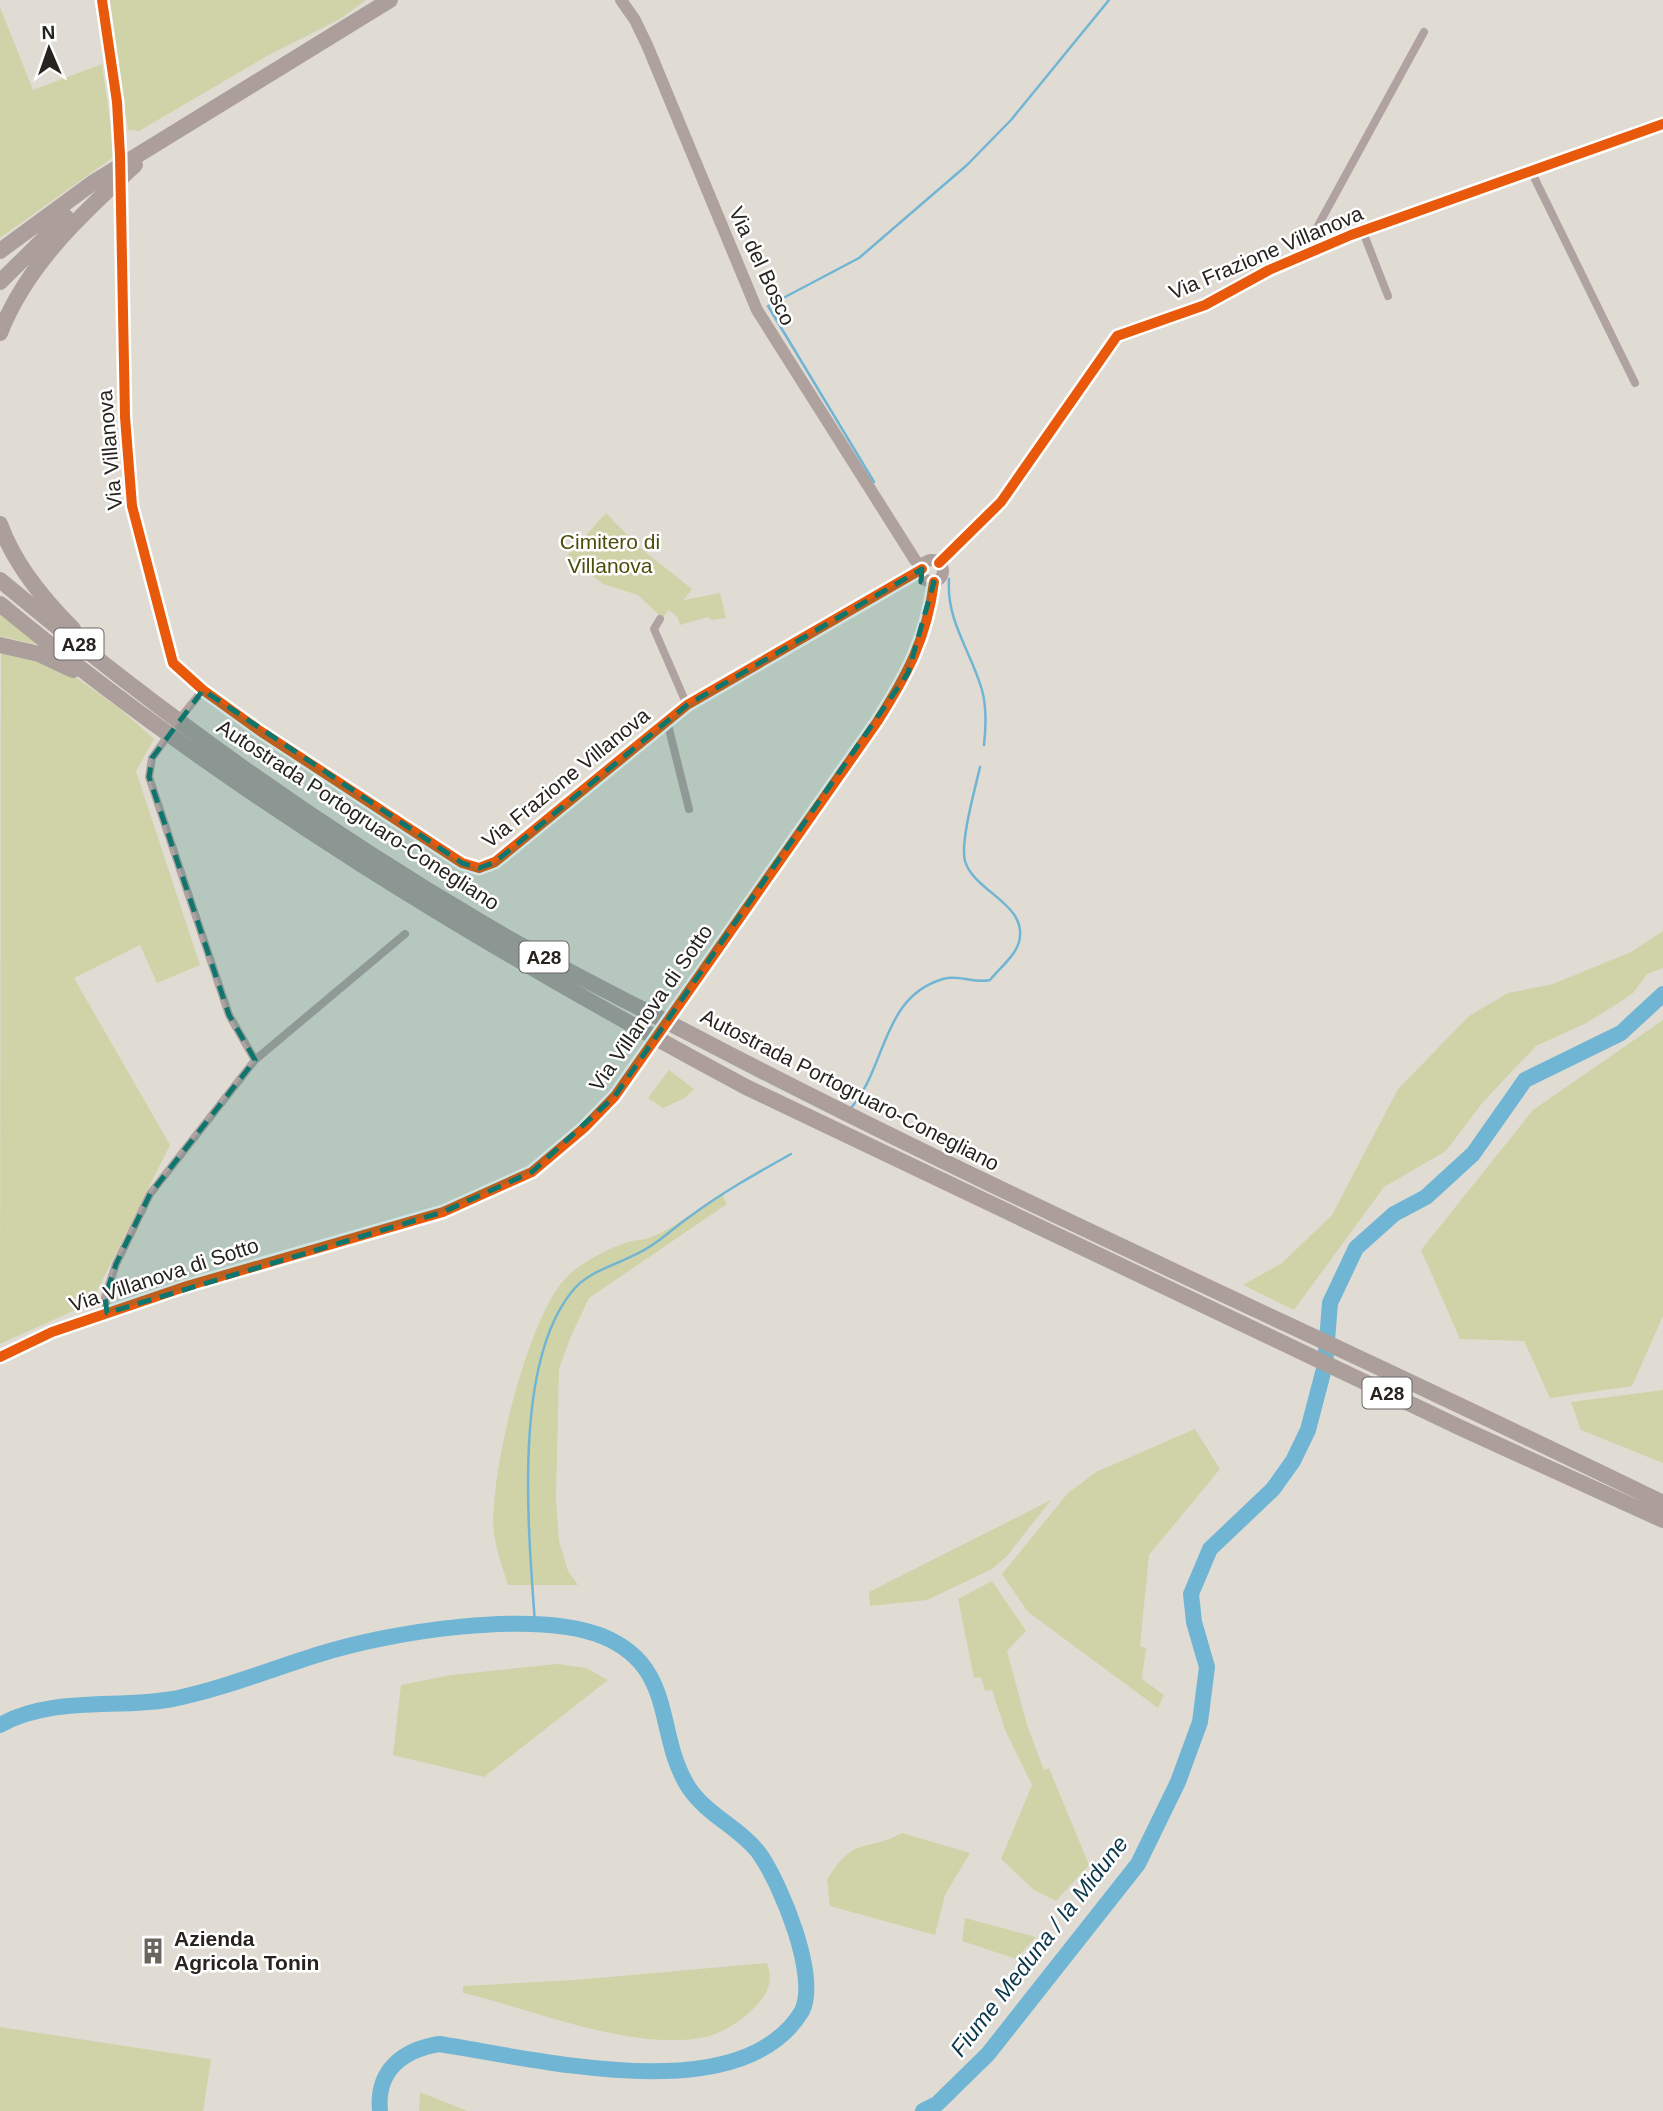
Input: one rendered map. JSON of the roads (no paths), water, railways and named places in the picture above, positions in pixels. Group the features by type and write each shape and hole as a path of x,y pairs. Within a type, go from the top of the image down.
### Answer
{"highway":[{"path":"0,251 94,182 390,0"},
{"path":"0,282 75,208 162,139"},
{"path":"0,333 22,289 56,242 162,139"},
{"path":"0,524 15,556 37,589 127,682"},
{"name":"Autostrada Portogruaro-Conegliano","path":"0,580 127,682 156,714 289,818 362,865 636,1028 746,1087 938,1168 1189,1289 1590,1476 1663,1503"},
{"name":"Autostrada Portogruaro-Conegliano","path":"0,604 123,699 156,714 486,926 809,1096 938,1168"},
{"path":"0,645 19,647 62,664 123,699"},
{"name":"Autostrada Portogruaro-Conegliano","path":"1590,1476 1663,1520"}],"street":[{"path":"102,0 117,102 120,155"},
{"name":"Via del Bosco","path":"621,0 635,20 647,45 757,310 922,568"},
{"name":"Via Frazione Villanova","path":"1302,255 1424,32"},
{"name":"Via Frazione Villanova","path":"939,563 1001,502 1117,336 1205,305 1302,255 1663,124"},
{"path":"1531,171 1635,383"},
{"name":"Via Villanova","path":"121,188 125,417 132,506 173,663 203,690"},
{"name":"Via Frazione Villanova","path":"1363,232 1388,296"},
{"path":"930,561 939,563 943,572 934,582 925,579 922,568 930,561"},
{"name":"Via Frazione Villanova","path":"203,690 462,863 479,868 495,862 687,705 922,568"},
{"name":"Via Villanova di Sotto","path":"0,1357 52,1332 107,1313 199,1283 443,1212 532,1172 592,1120 615,1096 643,1059 685,993 908,673 930,608 934,582"},
{"path":"660,619 654,629 687,705"},
{"path":"203,690 152,758 149,776 229,1015 255,1059"},
{"path":"667,721 689,809"},
{"name":"Via Villanova di Sotto","path":"107,1313 105,1297 116,1264 150,1194 255,1059 405,934"}],"waterway":[{"path":"874,482 768,306 859,258 967,165 1011,120 1109,0"},
{"path":"949,579 951,609 984,697 984,745"},
{"path":"850,1109 862,1092 896,1017 908,1001 923,988 943,979 990,980 1019,942 1020,929 1016,918 1009,908 970,872 965,861 966,829 980,767"},
{"name":"Fiume Meduna / la Midune","path":"923,2111 937,2104 988,2054 1138,1864 1178,1782 1200,1722 1207,1667 1194,1622 1191,1594 1210,1549 1273,1489 1293,1461 1308,1430 1325,1365 1330,1303 1356,1248 1394,1214 1426,1197 1473,1154 1525,1080 1621,1033 1663,994"},
{"path":"535,1624 528,1498 529,1450 533,1402 541,1358 555,1319 582,1281 649,1247 716,1198 791,1154"},
{"name":"Fiume Meduna / la Midune","path":"0,1725 41,1710 151,1702 192,1695 349,1646 461,1627 539,1624 573,1628 602,1636 626,1649 643,1665 654,1683 671,1746 689,1788 696,1798 743,1836 759,1853 787,1907 806,1976 806,1995 802,2011 773,2042 735,2061 688,2070 637,2071 584,2067 439,2044 426,2047 403,2057 387,2074 382,2084 380,2111"}],"place":[{"name":"Azienda Agricola Tonin","path":"153,1951"}],"park label":[{"name":"Cimitero di Villanova","path":"610,554"}]}
